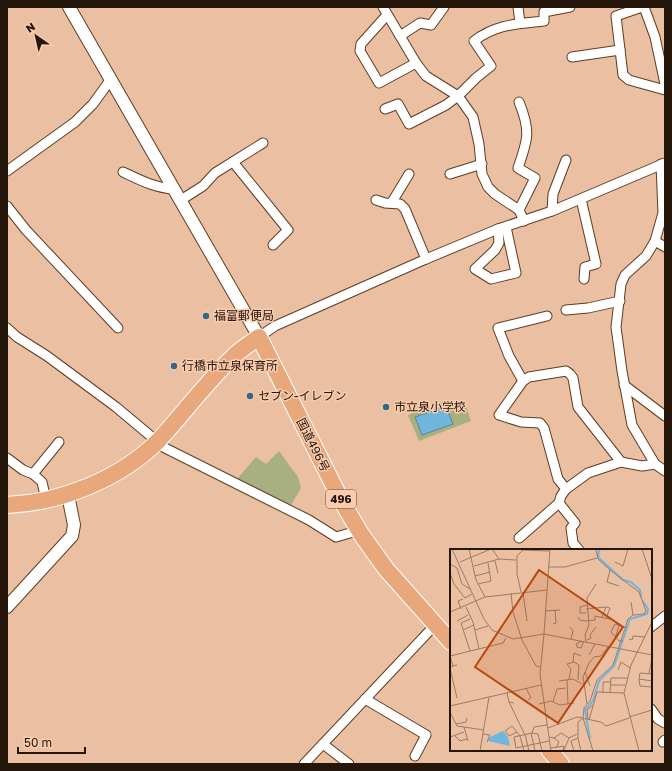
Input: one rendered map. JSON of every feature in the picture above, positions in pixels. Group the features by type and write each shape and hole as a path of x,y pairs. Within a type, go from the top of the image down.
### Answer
{"highway":[{"path":"7,505 20,505 68,494 91,485 112,474 142,454 157,442 221,368 236,354 259,337"},
{"name":"国道496号","path":"259,337 341,500 358,528 386,569 450,641"},
{"path":"550,751 561,764"}],"street":[{"path":"70,7 259,337 274,326 426,259 502,228 552,211 663,163 663,212 655,241 646,256 625,274 621,284 616,327 624,385 632,425 655,464 665,471"},
{"path":"400,36 420,23 430,25 444,7"},
{"path":"518,7 520,23"},
{"path":"385,109 398,104 409,124 446,105 491,66 474,41 485,32 520,23 544,21 544,10 570,7"},
{"path":"614,7 623,75 628,80 665,90"},
{"path":"616,16 643,7 655,37 665,84"},
{"path":"416,63 379,83 360,51 361,44 385,11 416,63 426,76 458,96 473,117 480,144 482,174 488,187 495,194 519,210 524,221"},
{"path":"572,57 620,50"},
{"path":"7,171 75,122 92,104 111,79"},
{"path":"519,102 525,116 528,132 518,168 535,178 519,210"},
{"path":"180,200 203,186 215,173 263,143"},
{"path":"552,211 553,194 566,160"},
{"path":"233,162 288,230 273,245"},
{"path":"450,174 482,164"},
{"path":"123,172 146,184 174,189"},
{"path":"392,202 409,174"},
{"path":"581,199 596,264 585,267 584,279"},
{"path":"376,200 385,203 392,202 400,204 405,209 426,259"},
{"path":"7,206 26,230 118,328"},
{"path":"502,228 516,273 491,279 475,269 495,250 499,244 502,228"},
{"path":"655,241 665,247"},
{"path":"566,310 588,308 620,301"},
{"path":"523,381 509,356 498,328 547,316"},
{"path":"7,328 17,337 47,356 116,407 165,448 309,520 336,537 350,533 358,528"},
{"path":"566,489 558,479 544,428 540,423 521,422 499,415 523,381 529,376 566,371 570,374 573,378 578,407 621,462"},
{"path":"624,385 665,416"},
{"path":"33,474 59,442"},
{"path":"7,458 23,470 33,474 42,482 46,500"},
{"path":"519,538 559,503 561,496 566,489 588,473 621,462 642,466 655,464"},
{"path":"7,607 72,536 74,525 68,494"},
{"path":"559,503 575,523 571,528 573,543 578,549"},
{"path":"652,625 665,616"},
{"path":"304,764 435,625"},
{"path":"366,699 426,735 415,756"},
{"path":"652,711 658,720"},
{"path":"323,744 349,764"}],"green space":[{"path":"449,399 454,411 466,407 471,421 419,441 408,415"},
{"path":"279,451 298,477 301,488 290,507 237,479 256,457 266,464"}],"water":[{"path":"446,406 453,424 422,435 415,417"}],"place":[{"name":"福富郵便局","path":"206,316"},
{"name":"行橋市立泉保育所","path":"174,366"},
{"name":"セブン-イレブン","path":"250,396"},
{"name":"市立泉小学校","path":"386,407"}]}
